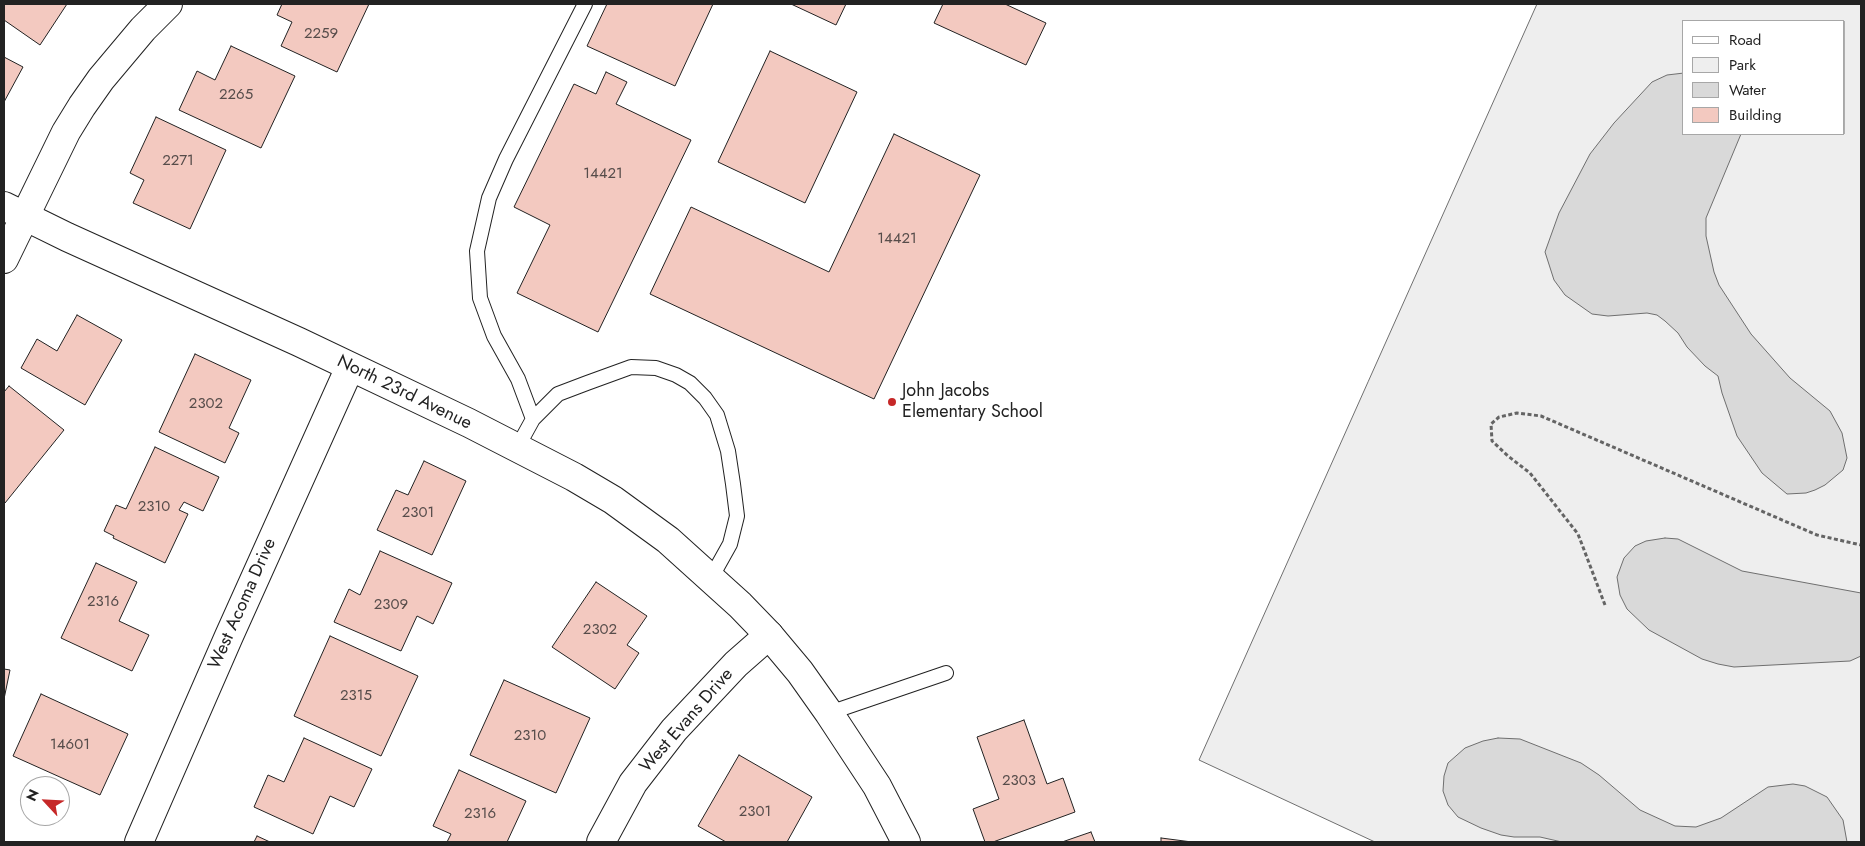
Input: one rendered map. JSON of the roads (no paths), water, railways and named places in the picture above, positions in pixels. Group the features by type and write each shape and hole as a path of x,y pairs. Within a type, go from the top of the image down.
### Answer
{"street":[{"path":"4,259 14,211 101,79 143,29 168,4"},
{"name":"North 23rd Avenue","path":"14,211 350,367 517,448 614,500 668,540 711,578 740,605 800,672 829,712 877,786 906,842"},
{"name":"West Acoma Drive","path":"140,842 228,636 350,367"},
{"name":"West Evans Drive","path":"601,842 633,784 674,730 736,664 769,636"}],"lane":[{"path":"533,419 518,379 494,336 480,298 477,251 490,198 500,174 585,4"},
{"path":"517,448 533,419 558,394 631,367 656,368 676,375 690,383 705,398 716,415 728,451 737,516 730,544 711,578"},
{"path":"829,712 946,673"}],"water":[{"path":"1682,73 1682,135 1741,135 1706,218 1706,236 1719,285 1751,334 1790,378 1830,411 1842,433 1847,458 1843,470 1825,485 1815,490 1806,493 1787,494 1762,473 1737,436 1718,376 1705,366 1687,347 1678,333 1665,321 1657,315 1647,313 1608,316 1592,314 1565,295 1554,280 1545,252 1559,213 1590,154 1614,123 1652,82 1667,75"},
{"path":"1665,538 1678,539 1742,571 1861,593 1861,656 1850,661 1734,667 1702,659 1649,630 1627,609 1620,595 1617,577 1624,558 1635,546 1646,541"},
{"path":"1498,738 1520,739 1581,763 1599,775 1640,810 1675,826 1696,827 1721,818 1768,787 1793,784 1805,786 1827,797 1843,820 1847,842 1562,842 1540,837 1501,835 1458,817 1448,805 1443,791 1444,776 1448,763 1465,748"}],"place":[{"name":"John Jacobs Elementary School","path":"892,402"}]}
